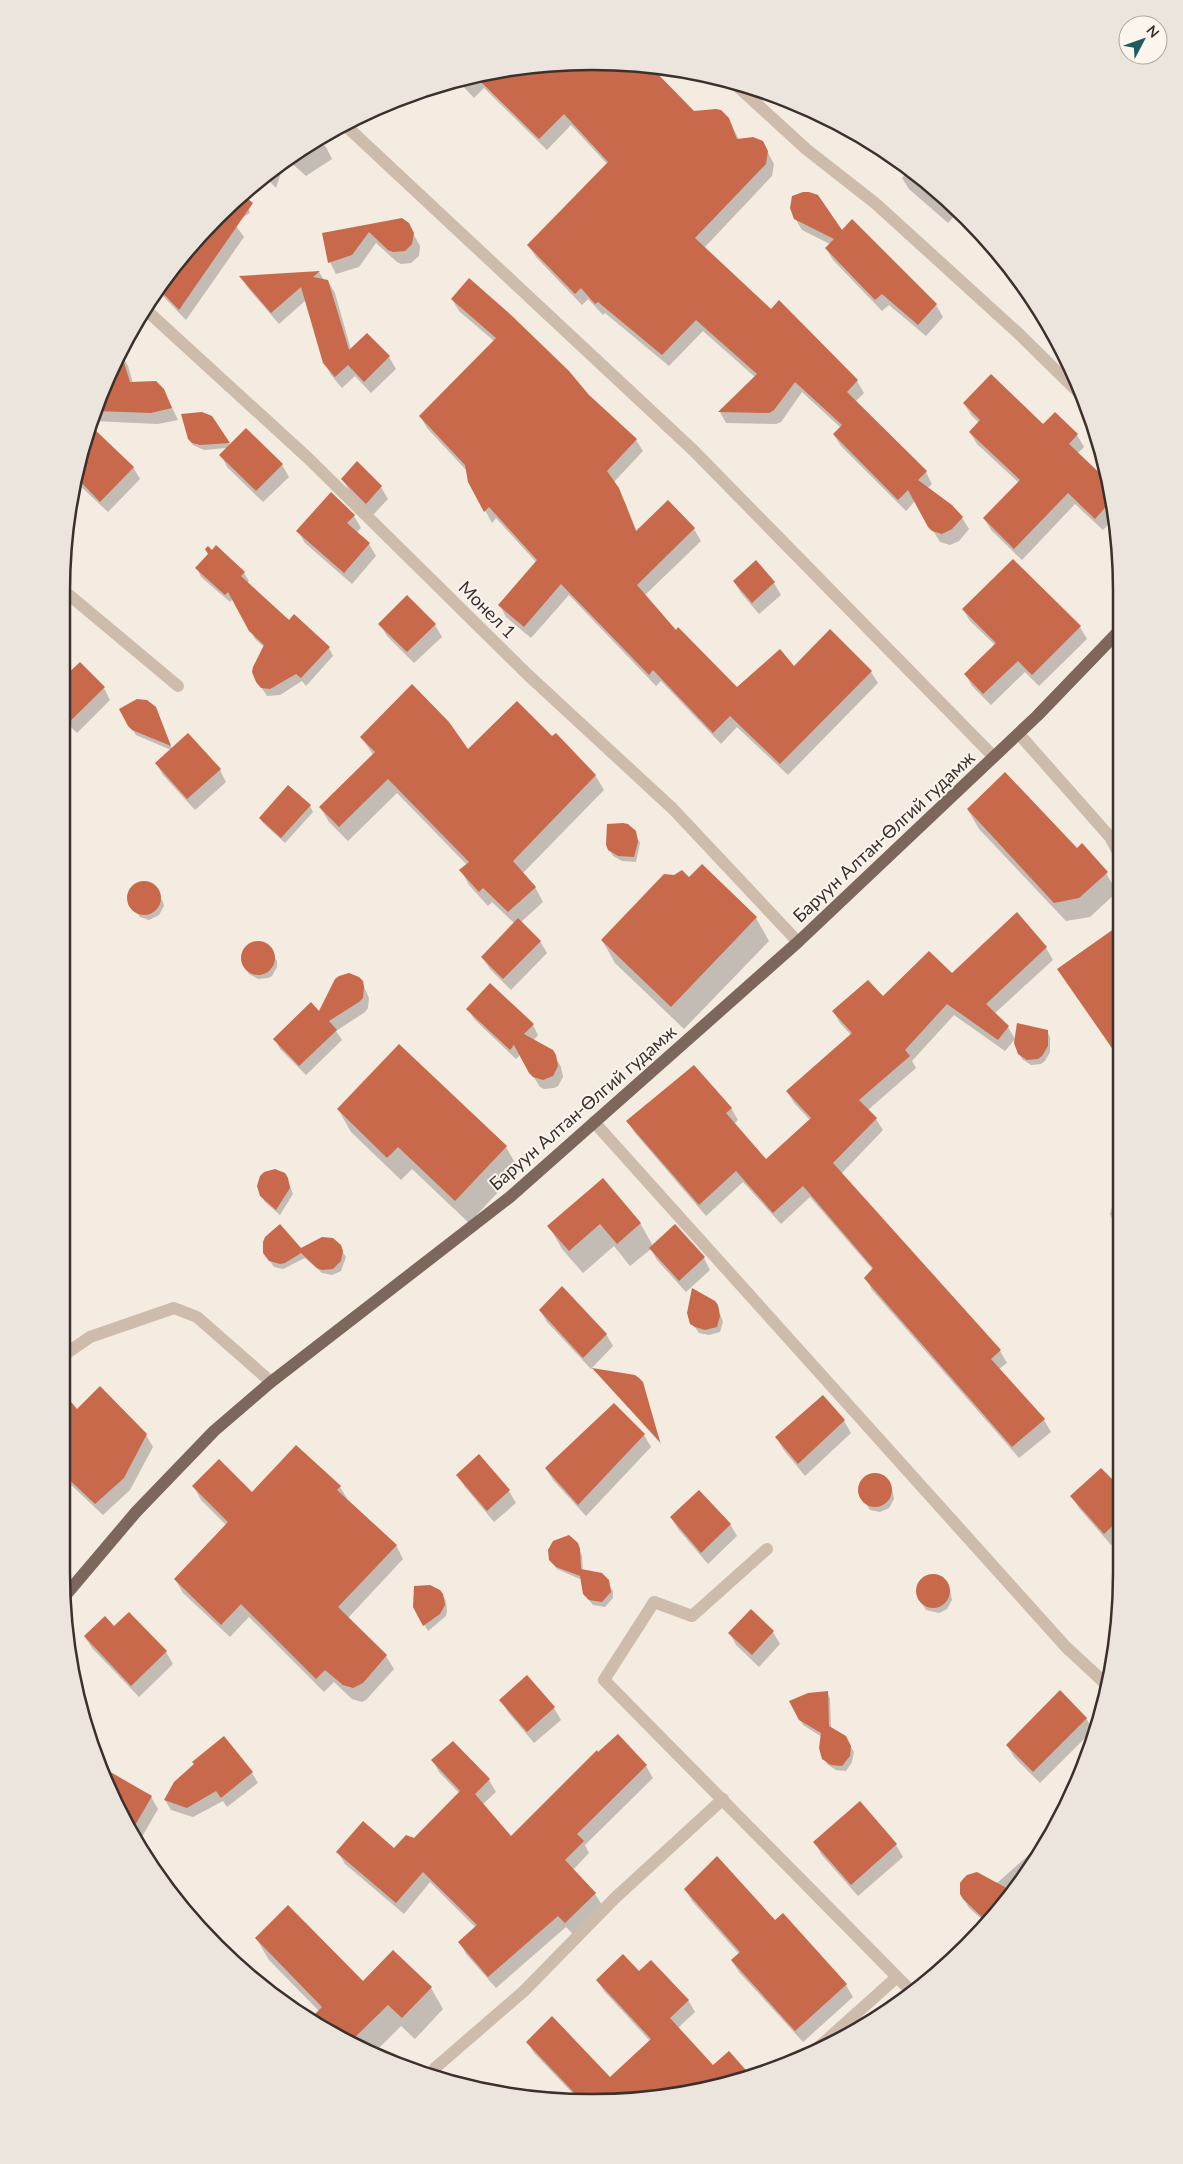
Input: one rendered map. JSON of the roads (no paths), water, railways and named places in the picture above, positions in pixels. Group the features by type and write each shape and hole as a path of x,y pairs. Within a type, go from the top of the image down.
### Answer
{"main road":[{"name":"Баруун Алтан-Өлгий гудамж","path":"71,1590 171,1474 214,1431 271,1382 510,1197 798,942 1019,734 1113,637"}],"street":[{"path":"746,94 806,149 875,203 1018,333 1069,383"},
{"path":"350,130 692,450 994,757"},
{"name":"Монел 1","path":"151,314 309,459 527,674 673,809 798,942"},
{"path":"70,596 178,686"},
{"path":"1019,734 1113,843"},
{"path":"594,1122 1066,1647 1102,1680"},
{"path":"70,1351 90,1337 174,1308 197,1316 271,1382"},
{"path":"767,1548 692,1616 654,1602 604,1680 907,1987"},
{"path":"435,2068 524,1991 615,1898 722,1799"},
{"path":"833,2034 897,1977"}]}
